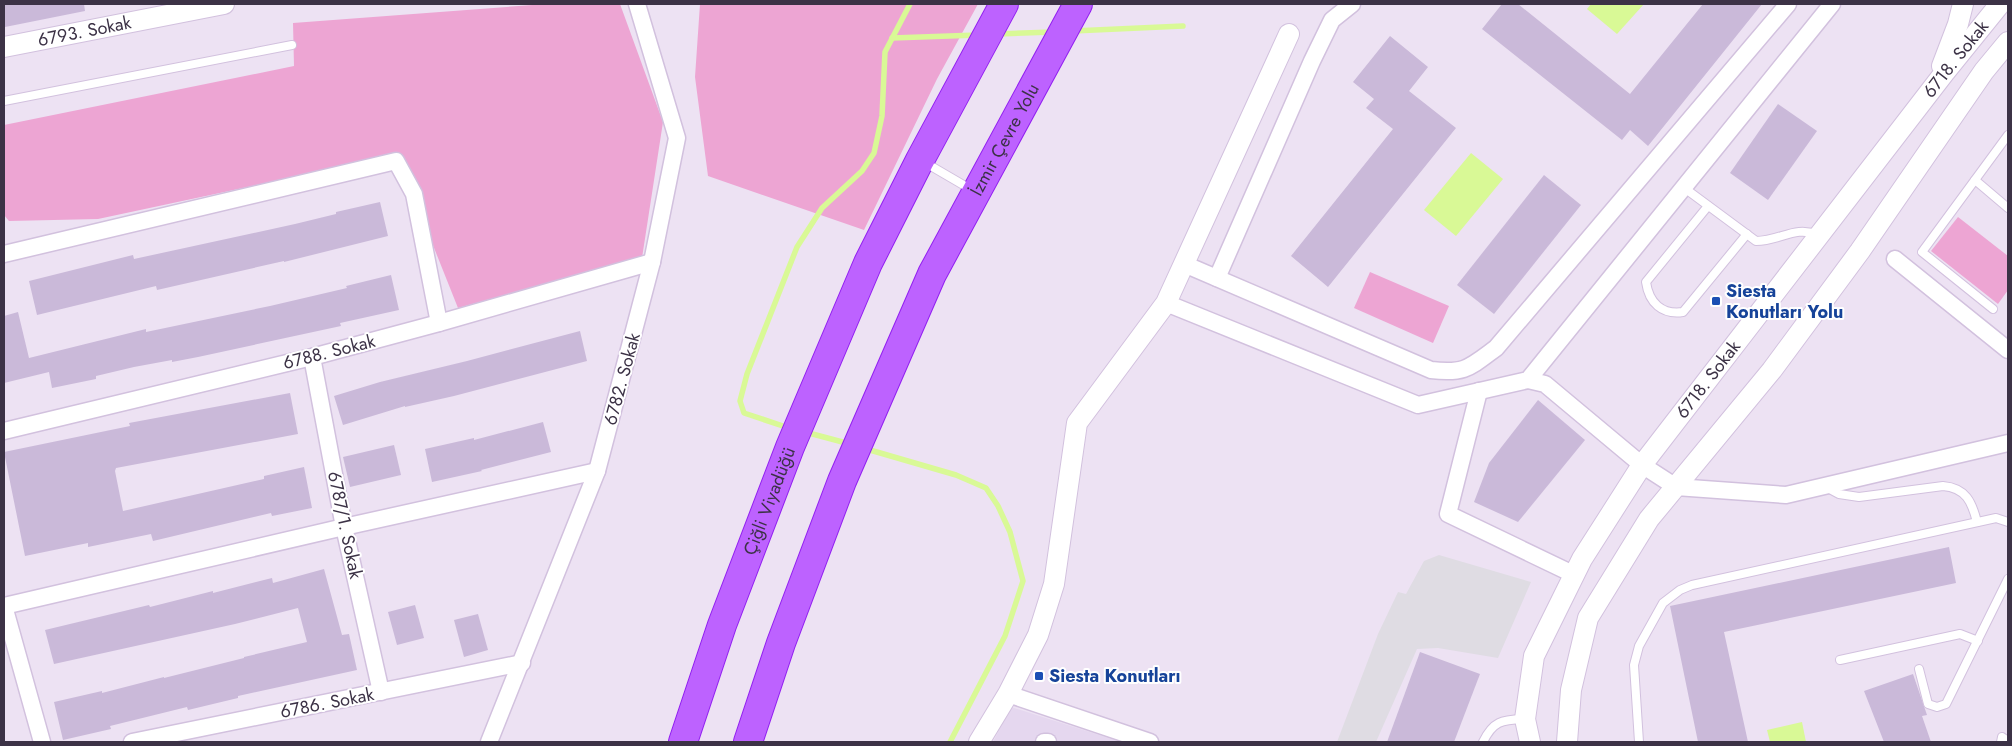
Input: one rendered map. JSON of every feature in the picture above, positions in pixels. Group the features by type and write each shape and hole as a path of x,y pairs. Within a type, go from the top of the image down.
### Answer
{"highway":[{"path":"920,160 1004,4"},
{"name":"İzmir Çevre Yolu","path":"781,643 842,481 932,274 975,191 1078,4"},
{"name":"Çiğli Viyadüğü","path":"683,742 722,625 790,447 868,263 920,160"},
{"path":"670,742 722,625"},
{"path":"748,742 781,643"},
{"path":"758,742 781,643"}],"street":[{"name":"6793. Sokak","path":"4,47 224,4"},
{"name":"6782. Sokak","path":"489,742 522,664 597,472 652,262 677,138 637,4"},
{"path":"1217,278 1312,61 1332,20 1352,4"},
{"path":"1184,264 1431,370 1451,373 1470,367 1496,348 1788,4"},
{"path":"1528,380 1832,4"},
{"path":"1934,86 1958,24 1963,4"},
{"name":"6718. Sokak","path":"1530,742 1526,719 1534,656 1582,560 1642,466 1934,86 2000,4"},
{"path":"979,742 1008,694 1038,635 1054,584 1077,423 1166,304 1289,34"},
{"name":"6718. Sokak","path":"1567,742 1571,690 1588,618 1648,519 1772,370 1860,251 1984,71 2008,42"},
{"path":"4,254 396,161 414,194 439,323"},
{"path":"1895,259 2008,350"},
{"name":"6788. Sokak","path":"4,431 312,357 652,262"},
{"path":"1166,304 1418,406 1528,380 1545,384 1642,466 1676,487 1786,495 2008,443"},
{"name":"6787/1. Sokak","path":"312,357 344,527 381,692"},
{"path":"1479,391 1448,514 1575,574"},
{"path":"42,742 4,606 344,527 597,472"},
{"name":"6786. Sokak","path":"132,742 522,664"},
{"path":"1008,694 1150,742"}],"lane":[{"path":"4,101 292,45"},
{"path":"1993,309 1922,252 2008,135"},
{"path":"920,160 975,191"},
{"path":"1975,180 2008,208"},
{"path":"1683,187 1756,241 1774,239 1788,232 1799,230 1819,235"},
{"path":"1708,206 1646,282 1648,291 1656,306 1669,312 1683,312 1747,234"},
{"path":"1825,486 1839,494 1859,497 1943,486 1952,487 1967,495 1972,502 1977,522"},
{"path":"1639,742 1635,658 1642,640 1664,603 1671,595 1692,585 1977,522 1996,518 2008,522"},
{"path":"1919,669 1928,704 1937,708 1942,707 1949,700 2008,579"},
{"path":"1840,660 1960,634 1978,641"},
{"path":"1484,742 1493,728 1504,720 1526,719"},
{"path":"2001,742 2002,737 2008,741"}],"shaded area":[{"path":"546,4 620,4 663,122 642,258 458,308 397,155 98,219 9,221 4,215 4,125 294,66 293,23"},
{"path":"700,4 978,4 937,79 864,230 708,176 695,77"},
{"path":"1591,4 1644,4 1617,34 1587,9"},
{"path":"1471,153 1503,179 1456,236 1424,210"},
{"path":"1958,217 2008,256 2008,290 1998,304 1931,251"},
{"path":"1370,272 1449,306 1433,343 1354,308"},
{"path":"1439,555 1531,582 1498,658 1438,648 1417,649 1376,742 1337,742 1378,634 1398,592 1406,594 1424,561"},
{"path":"1011,707 1121,742 993,742"},
{"path":"1802,722 1806,742 1770,742 1767,730"}],"building":[{"path":"4,4 84,4 85,11 5,27"},
{"path":"1502,4 1518,4 1630,94 1703,4 1762,4 1648,146 1630,130 1622,140 1482,29"},
{"path":"1390,36 1428,67 1409,91 1456,128 1328,287 1291,256 1393,129 1366,108 1374,99 1353,82"},
{"path":"1778,104 1817,131 1768,200 1730,173"},
{"path":"1544,175 1581,205 1494,314 1457,285"},
{"path":"380,202 388,236 284,262 157,290 156,286 37,315 29,281 133,255 134,259 295,224"},
{"path":"391,275 399,310 340,323 341,326 198,357 134,367 96,376 96,379 52,388 49,372 4,383 4,316 18,312 29,358 146,329 146,332 270,306 347,288 346,286"},
{"path":"580,331 587,361 454,396 405,406 343,425 334,396 380,382"},
{"path":"290,393 298,434 116,468 115,471 123,511 264,479 264,476 304,467 312,508 272,516 271,513 153,541 151,534 88,547 88,543 25,556 4,452 130,426 129,423"},
{"path":"1538,400 1585,440 1518,522 1474,502 1489,463"},
{"path":"543,422 551,452 482,471 432,482 425,449 474,438 474,440"},
{"path":"394,445 401,475 350,487 343,457"},
{"path":"1949,547 1956,583 1724,632 1748,742 1698,742 1670,606"},
{"path":"324,569 342,635 349,634 357,670 238,696 238,698 188,710 187,707 110,726 111,729 63,740 54,702 102,691 102,693 307,642 298,608 235,624 54,664 45,630 272,578 273,583"},
{"path":"415,605 424,638 397,645 388,612"},
{"path":"478,614 488,650 464,657 454,620"},
{"path":"1420,652 1480,674 1454,742 1387,742"},
{"path":"1913,674 1927,715 1922,716 1931,742 1884,742 1864,691"}],"waterway":[{"path":"789,428 744,413 740,401 747,374 797,247 822,208 862,171 874,153 882,116 885,52 910,4"},
{"path":"1073,31 1183,26"},
{"path":"998,34 1053,32"},
{"path":"892,38 978,35"},
{"path":"805,432 850,444"},
{"path":"863,448 956,475 986,488 998,506 1010,532 1023,581 1005,636 950,742"}],"place":[{"name":"Siesta Konutları Yolu","path":"1716,301"},
{"name":"Siesta Konutları","path":"1039,676"}]}
